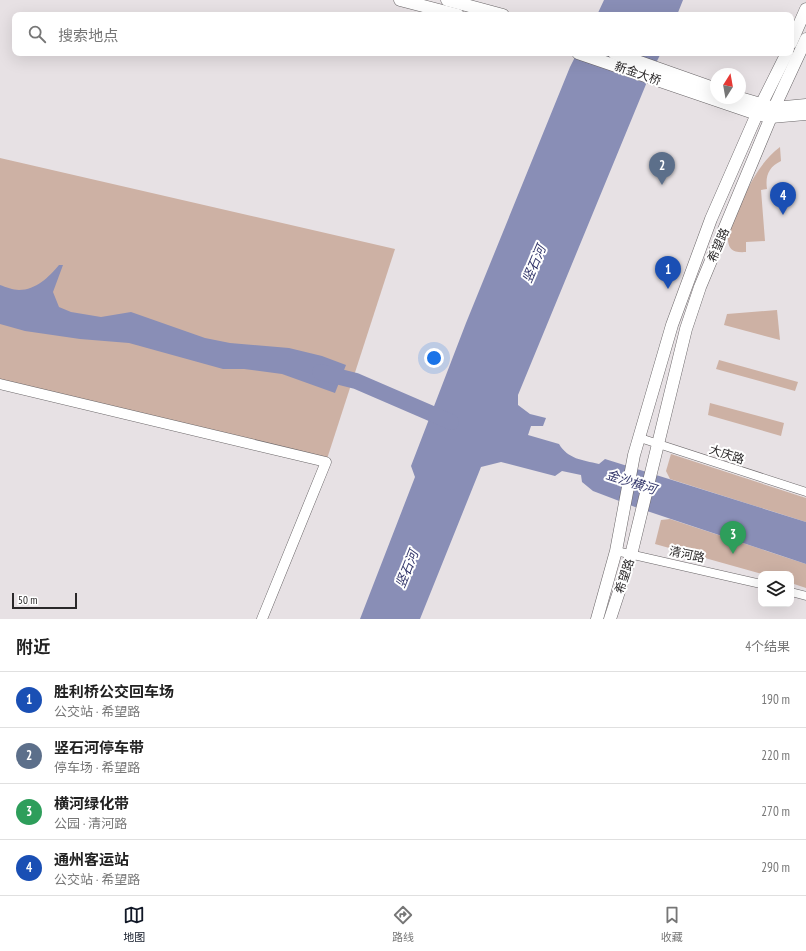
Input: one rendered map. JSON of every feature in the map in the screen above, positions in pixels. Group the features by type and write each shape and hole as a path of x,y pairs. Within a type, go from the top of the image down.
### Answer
{"main road":[{"path":"400,0 446,12"},
{"path":"447,0 492,12"},
{"path":"794,36 806,9"},
{"name":"希望路","path":"610,619 631,555 686,329 700,287 773,113 806,39"},
{"name":"新金大桥","path":"588,56 676,81"},
{"name":"新金大桥","path":"621,56 676,81"},
{"name":"希望路","path":"597,619 616,551 634,455 672,325 711,219 759,110 786,56"},
{"path":"676,81 759,110 773,113 806,114"},
{"path":"676,81 710,88"},
{"path":"746,102 759,110"},
{"path":"773,113 806,105"}],"street":[{"path":"0,384 326,462 262,619"},
{"name":"大庆路","path":"640,438 806,492"},
{"name":"清河路","path":"616,551 758,583"},
{"path":"794,593 806,596"}],"shaded area":[{"path":"780,147 781,161 773,166 767,176 767,189 761,190 765,241 746,242 746,252 734,251 728,243 728,234 743,199 755,175 762,165"},
{"path":"0,158 395,249 326,462 0,384"},
{"path":"777,310 780,340 724,325 727,314"},
{"path":"719,360 798,382 795,391 716,369"},
{"path":"710,403 784,423 781,436 708,415"},
{"path":"671,454 806,498 806,522 670,479 666,471"},
{"path":"670,519 806,564 806,588 794,584 794,571 758,571 758,573 655,544 661,520"}],"water":[{"path":"604,0 683,0 678,12 598,12"},
{"path":"576,56 660,56 649,77 518,395 518,405 530,414 546,418 543,426 531,426 528,435 559,444 571,456 581,460 599,464 605,459 806,522 806,564 635,507 593,491 582,482 581,475 562,471 555,476 501,462 481,467 420,619 360,619 415,477 411,466 466,323"},
{"path":"59,265 63,265 53,292 59,307 71,312 101,317 131,312 205,338 230,343 289,348 322,356 346,365 335,393 282,374 244,369 223,369 129,343 80,339 25,331 0,324 0,285 17,290 31,288 42,282"}],"waterway":[{"path":"320,372 356,381 451,422"}],"place":[{"name":"竖石河停车带","path":"662,185"},
{"name":"通州客运站","path":"783,215"},
{"name":"胜利桥公交回车场","path":"668,289"},
{"name":"横河绿化带","path":"733,554"}],"water label":[{"name":"竖石河","path":"534,264"},
{"name":"金沙横河","path":"631,482"},
{"name":"竖石河","path":"407,569"}]}
